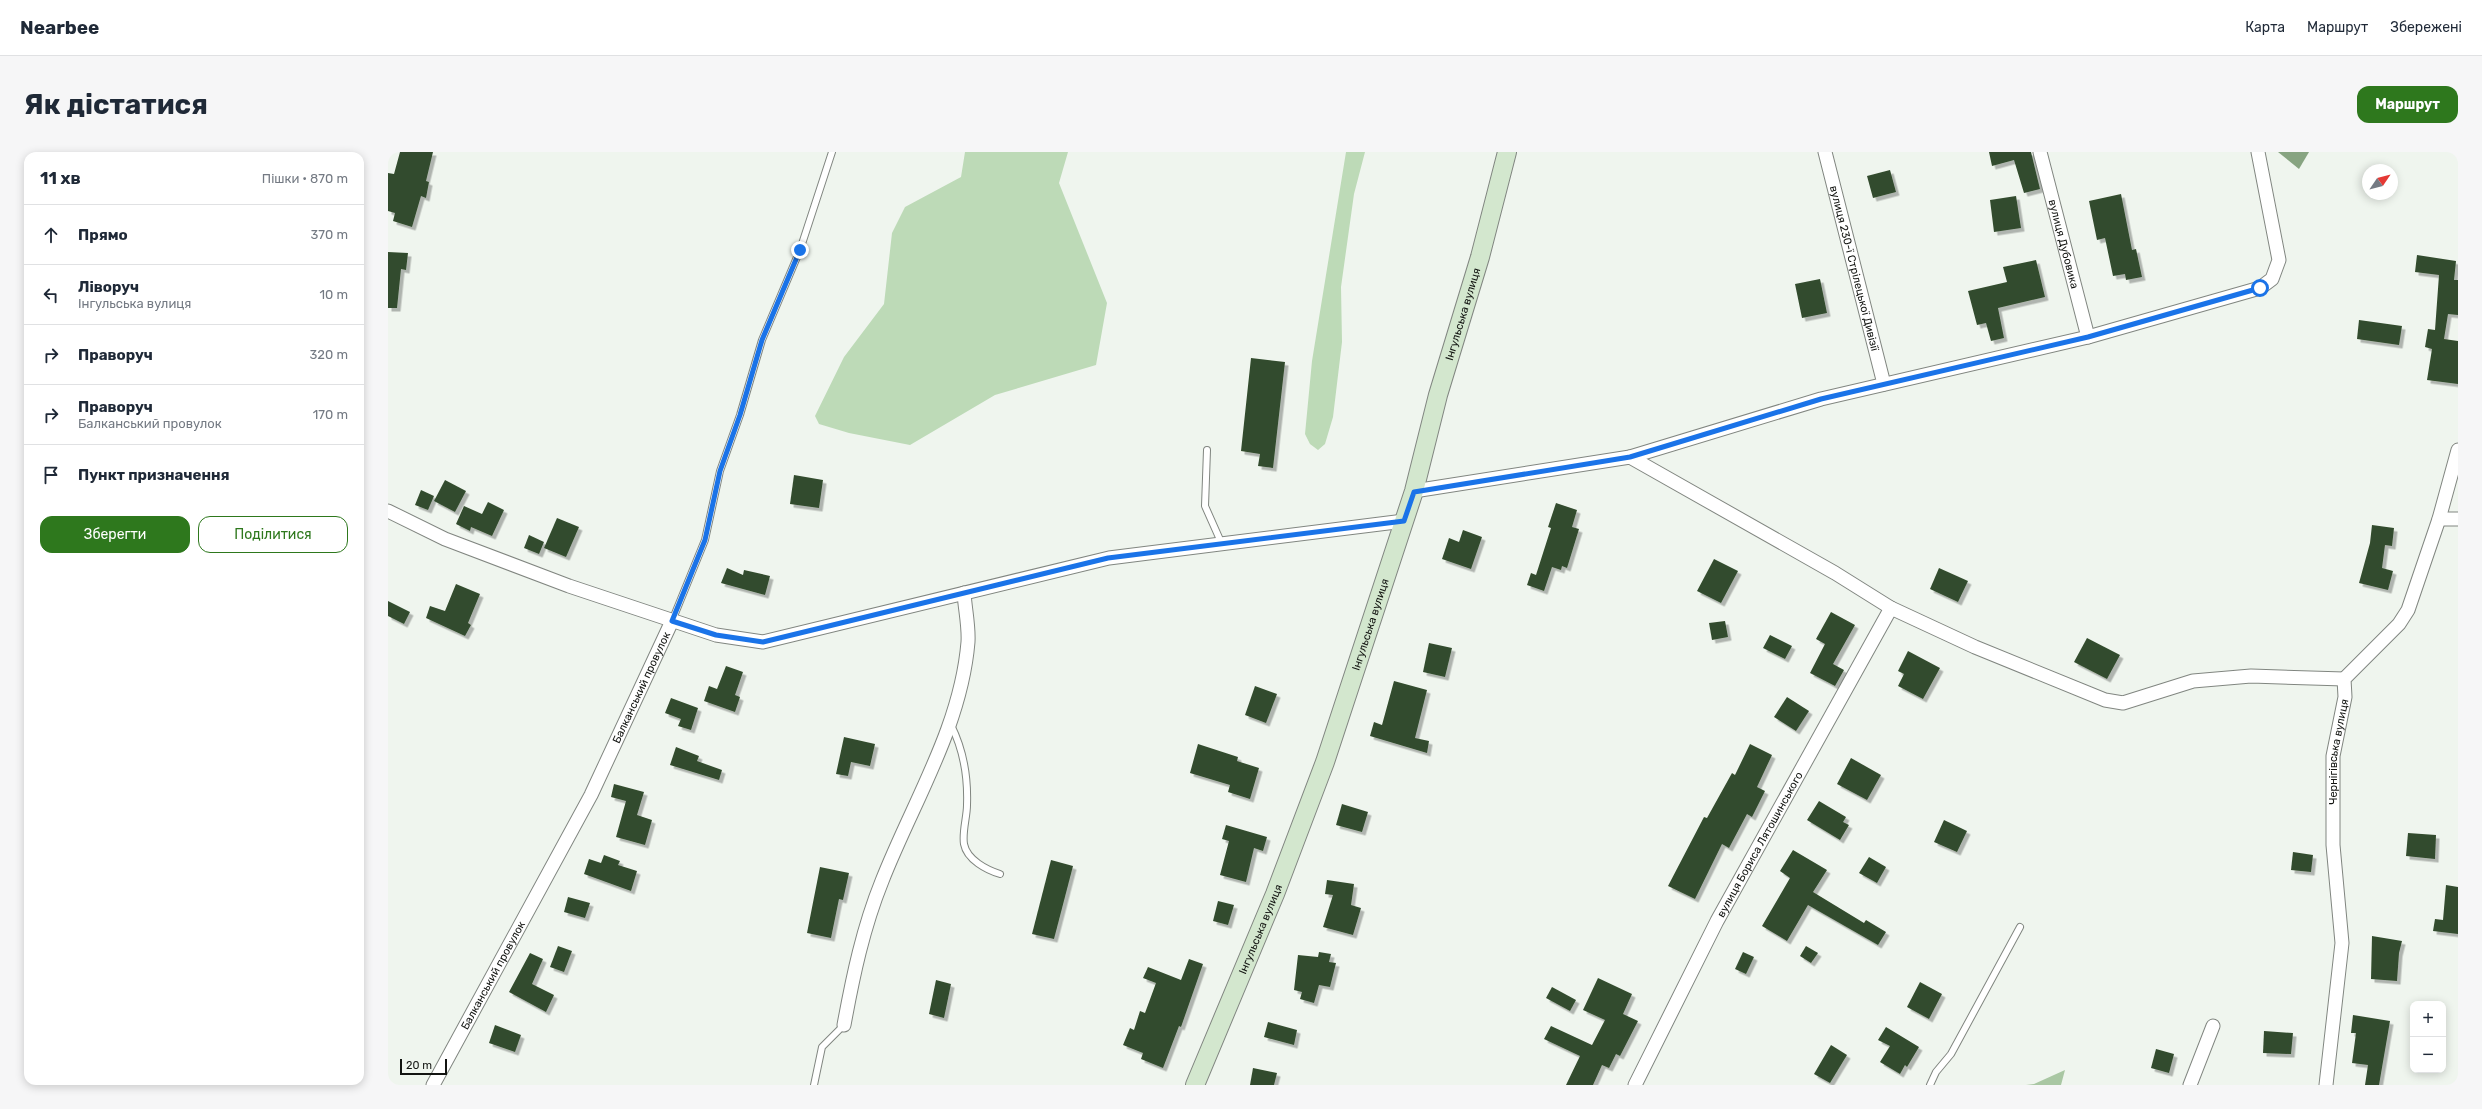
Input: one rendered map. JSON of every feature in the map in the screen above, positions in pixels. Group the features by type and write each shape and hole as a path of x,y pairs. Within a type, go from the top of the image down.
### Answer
{"street":[{"name":"Інгульська вулиця","path":"1195,1085 1275,894 1322,769 1414,492 1438,395 1480,257 1507,152"},
{"name":"вулиця 230-ї Стрілецької Дивізії","path":"1825,152 1884,384"},
{"name":"вулиця Дубовика","path":"2040,152 2088,337"},
{"path":"1414,492 1630,457 1821,399 2088,337 2260,288 2272,279 2279,260 2258,152"},
{"path":"1630,457 1835,573 1891,608 1975,646 2115,703 2123,703 2193,681 2251,676 2344,679 2399,624 2408,610 2438,520 2458,450"},
{"path":"388,511 445,539 569,586 716,635 763,642 1108,558 1221,542 1404,521"},
{"path":"2438,520 2458,519"},
{"path":"844,1025 857,956 882,882 950,723 962,685 968,640 964,593"},
{"name":"вулиця Бориса Лятошинського","path":"1636,1085 1718,921 1891,608"},
{"name":"Балканський провулок","path":"433,1085 591,795 672,621"},
{"name":"Чернігівська вулиця","path":"2326,1085 2342,943 2333,845 2332,756 2345,697 2344,679"},
{"path":"2190,1085 2214,1026"}],"lane":[{"name":"Балканський провулок","path":"672,621 705,540 720,471 740,415 762,340 800,250 832,152"},
{"path":"1208,450 1205,506 1221,542"},
{"path":"950,723 965,768 967,805 964,845 970,857 988,870 1000,874"},
{"path":"1930,1085 1936,1072 1951,1054 2020,927"},
{"path":"814,1085 822,1048 844,1025"}],"shaded area":[{"path":"965,152 1068,152 1059,183 1107,303 1096,365 995,395 910,445 849,433 819,424 815,416 844,357 884,304 892,233 905,207 961,177"},
{"path":"1346,152 1365,152 1354,194 1341,287 1342,342 1333,417 1325,444 1318,450 1310,444 1305,434 1312,361"},
{"path":"2278,152 2309,152 2299,169"},
{"path":"2065,1070 2061,1085 2026,1085 2034,1084"}],"building":[{"path":"400,152 433,152 426,181 429,182 426,198 421,196 412,227 393,221 395,213 388,211 388,173 394,174"},
{"path":"1989,152 2031,152 2040,189 2024,193 2014,160 1992,166"},
{"path":"1890,170 1896,192 1873,198 1867,176"},
{"path":"2121,194 2132,250 2136,249 2142,277 2126,280 2125,274 2113,276 2105,238 2097,240 2089,201"},
{"path":"2016,196 2021,228 1994,232 1990,200"},
{"path":"388,252 408,253 406,270 401,269 397,308 388,308"},
{"path":"2417,255 2456,261 2454,280 2458,280 2458,315 2448,314 2444,339 2458,341 2458,384 2427,380 2432,349 2425,347 2428,329 2435,330 2439,275 2415,272"},
{"path":"2036,260 2045,297 1998,308 2004,338 1991,341 1986,323 1977,325 1968,291 2007,282 2003,267"},
{"path":"1820,279 1827,313 1802,318 1795,284"},
{"path":"2359,320 2402,326 2399,345 2357,339"},
{"path":"1251,358 1285,362 1273,468 1258,466 1260,454 1241,451"},
{"path":"794,475 823,480 819,508 790,504"},
{"path":"445,480 466,491 455,512 434,501"},
{"path":"421,490 434,496 428,510 415,505"},
{"path":"488,502 504,510 492,536 471,527 470,531 456,524 464,506 482,514"},
{"path":"1556,503 1577,510 1572,527 1579,529 1567,568 1562,566 1561,570 1552,567 1544,591 1527,585 1531,573 1536,575 1551,528 1548,527"},
{"path":"557,518 579,527 566,557 544,548"},
{"path":"2372,525 2394,528 2392,546 2385,545 2382,568 2393,571 2388,590 2359,583 2370,543"},
{"path":"1463,530 1482,537 1471,569 1442,559 1449,538 1459,542"},
{"path":"529,535 544,542 539,554 524,548"},
{"path":"1714,559 1738,571 1721,603 1697,591"},
{"path":"727,568 743,575 744,570 770,576 765,595 721,583"},
{"path":"1939,568 1968,581 1958,602 1930,589"},
{"path":"456,584 480,594 468,623 471,625 465,636 426,618 430,606 445,611"},
{"path":"388,601 410,612 404,624 388,616"},
{"path":"1831,612 1855,625 1833,664 1844,670 1835,686 1810,673 1825,644 1816,639"},
{"path":"1725,621 1728,637 1712,640 1709,623"},
{"path":"1770,635 1792,646 1785,659 1763,648"},
{"path":"2087,638 2120,655 2107,679 2074,662"},
{"path":"1429,643 1452,648 1445,677 1423,672"},
{"path":"1908,651 1940,668 1923,699 1898,686 1904,674 1898,671"},
{"path":"726,666 743,672 735,695 740,697 735,712 704,701 709,686 717,689"},
{"path":"1394,681 1427,690 1415,738 1429,741 1427,753 1370,736 1374,722 1382,725"},
{"path":"1255,686 1277,694 1266,723 1245,715"},
{"path":"1787,697 1809,711 1796,731 1774,717"},
{"path":"671,698 698,708 691,730 678,726 681,719 665,713"},
{"path":"844,737 875,744 870,766 851,762 848,776 836,774"},
{"path":"1198,744 1238,757 1237,761 1259,768 1250,799 1228,792 1230,785 1190,773"},
{"path":"1750,744 1772,755 1757,787 1765,791 1752,817 1747,814 1729,848 1722,844 1695,899 1668,886 1704,817 1707,818 1732,773 1735,775"},
{"path":"676,747 699,756 697,761 722,770 719,780 670,765"},
{"path":"1851,758 1881,775 1867,800 1837,784"},
{"path":"614,784 644,792 637,815 652,820 645,845 616,837 626,801 611,797"},
{"path":"1819,801 1846,817 1843,822 1849,825 1840,840 1807,820"},
{"path":"1342,804 1368,812 1362,832 1336,825"},
{"path":"1944,820 1967,831 1957,852 1934,842"},
{"path":"1226,825 1267,837 1263,851 1254,848 1246,882 1220,875 1229,841 1222,839"},
{"path":"2408,833 2436,835 2435,859 2406,856"},
{"path":"1793,850 1827,870 1813,892 1864,923 1866,920 1886,932 1878,945 1808,905 1787,941 1762,926 1790,878 1780,871"},
{"path":"2293,852 2313,855 2311,872 2291,870"},
{"path":"604,855 620,861 618,865 637,871 631,891 584,874 589,859 601,863"},
{"path":"1869,857 1886,867 1877,883 1859,873"},
{"path":"1051,860 1073,866 1054,939 1032,934"},
{"path":"820,867 849,873 843,900 839,899 831,938 807,933"},
{"path":"1327,880 1354,884 1351,905 1361,908 1353,935 1323,927 1333,895 1325,894"},
{"path":"2446,885 2458,887 2458,934 2433,931 2435,919 2443,920"},
{"path":"568,897 590,903 585,918 564,912"},
{"path":"1218,901 1234,905 1228,925 1213,921"},
{"path":"2372,936 2402,941 2399,953 2397,981 2371,979"},
{"path":"558,946 572,951 564,972 550,967"},
{"path":"1806,946 1818,953 1811,963 1800,956"},
{"path":"1319,952 1331,954 1329,962 1336,963 1330,987 1319,985 1314,1003 1300,999 1302,992 1294,990 1298,955 1318,957"},
{"path":"1743,952 1754,957 1746,974 1735,969"},
{"path":"530,953 543,959 532,984 554,995 546,1012 509,992"},
{"path":"1189,959 1203,964 1181,1027 1179,1026 1163,1068 1141,1059 1143,1053 1123,1045 1130,1028 1134,1030 1140,1011 1145,1013 1156,983 1143,978 1148,967 1181,980"},
{"path":"1598,978 1632,994 1623,1014 1638,1021 1620,1056 1616,1054 1609,1068 1602,1065 1593,1085 1566,1085 1580,1056 1544,1039 1551,1026 1592,1045 1605,1020 1583,1010"},
{"path":"936,980 951,984 944,1018 929,1014"},
{"path":"1920,982 1942,994 1929,1019 1907,1007"},
{"path":"1552,987 1576,1000 1570,1011 1546,998"},
{"path":"2353,1015 2390,1021 2379,1085 2365,1085 2368,1065 2352,1063 2356,1033 2351,1033"},
{"path":"1268,1022 1297,1030 1294,1045 1264,1037"},
{"path":"495,1025 521,1035 515,1052 489,1043"},
{"path":"1886,1027 1919,1047 1907,1067 1905,1065 1900,1074 1880,1062 1890,1046 1878,1040"},
{"path":"2264,1031 2293,1033 2291,1054 2263,1053"},
{"path":"1831,1045 1847,1055 1830,1083 1814,1074"},
{"path":"2156,1049 2174,1054 2169,1073 2151,1068"},
{"path":"1253,1068 1277,1073 1274,1085 1250,1085"}],"route":[{"path":"800,250 762,340 740,415 720,471 705,540 672,621 716,635 763,642 917,603 1108,558 1221,542 1404,521 1414,492 1630,457 1821,399 1969,363 2088,337 2260,288"}]}
